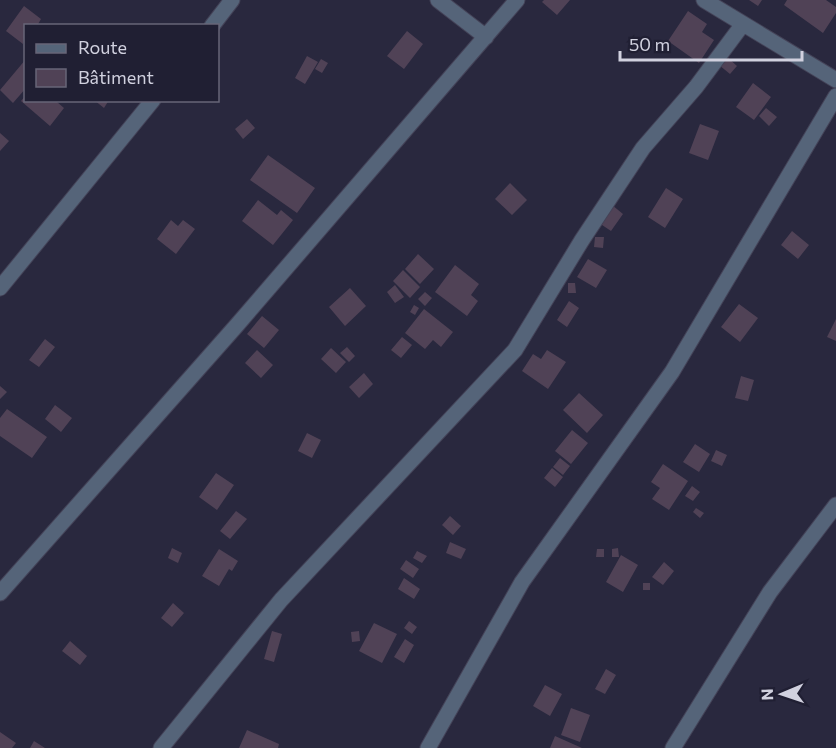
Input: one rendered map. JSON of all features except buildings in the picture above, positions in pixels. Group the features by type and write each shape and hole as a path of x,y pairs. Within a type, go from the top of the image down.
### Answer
{"street":[{"path":"214,24 232,0"},
{"path":"438,0 486,37"},
{"path":"0,593 237,325 517,0"},
{"path":"704,0 836,80"},
{"path":"160,748 281,600 515,350 582,240 643,148 696,87 743,24"},
{"path":"428,748 522,582 672,372 836,96"},
{"path":"0,288 151,102"},
{"path":"673,748 770,592 836,505"}]}
